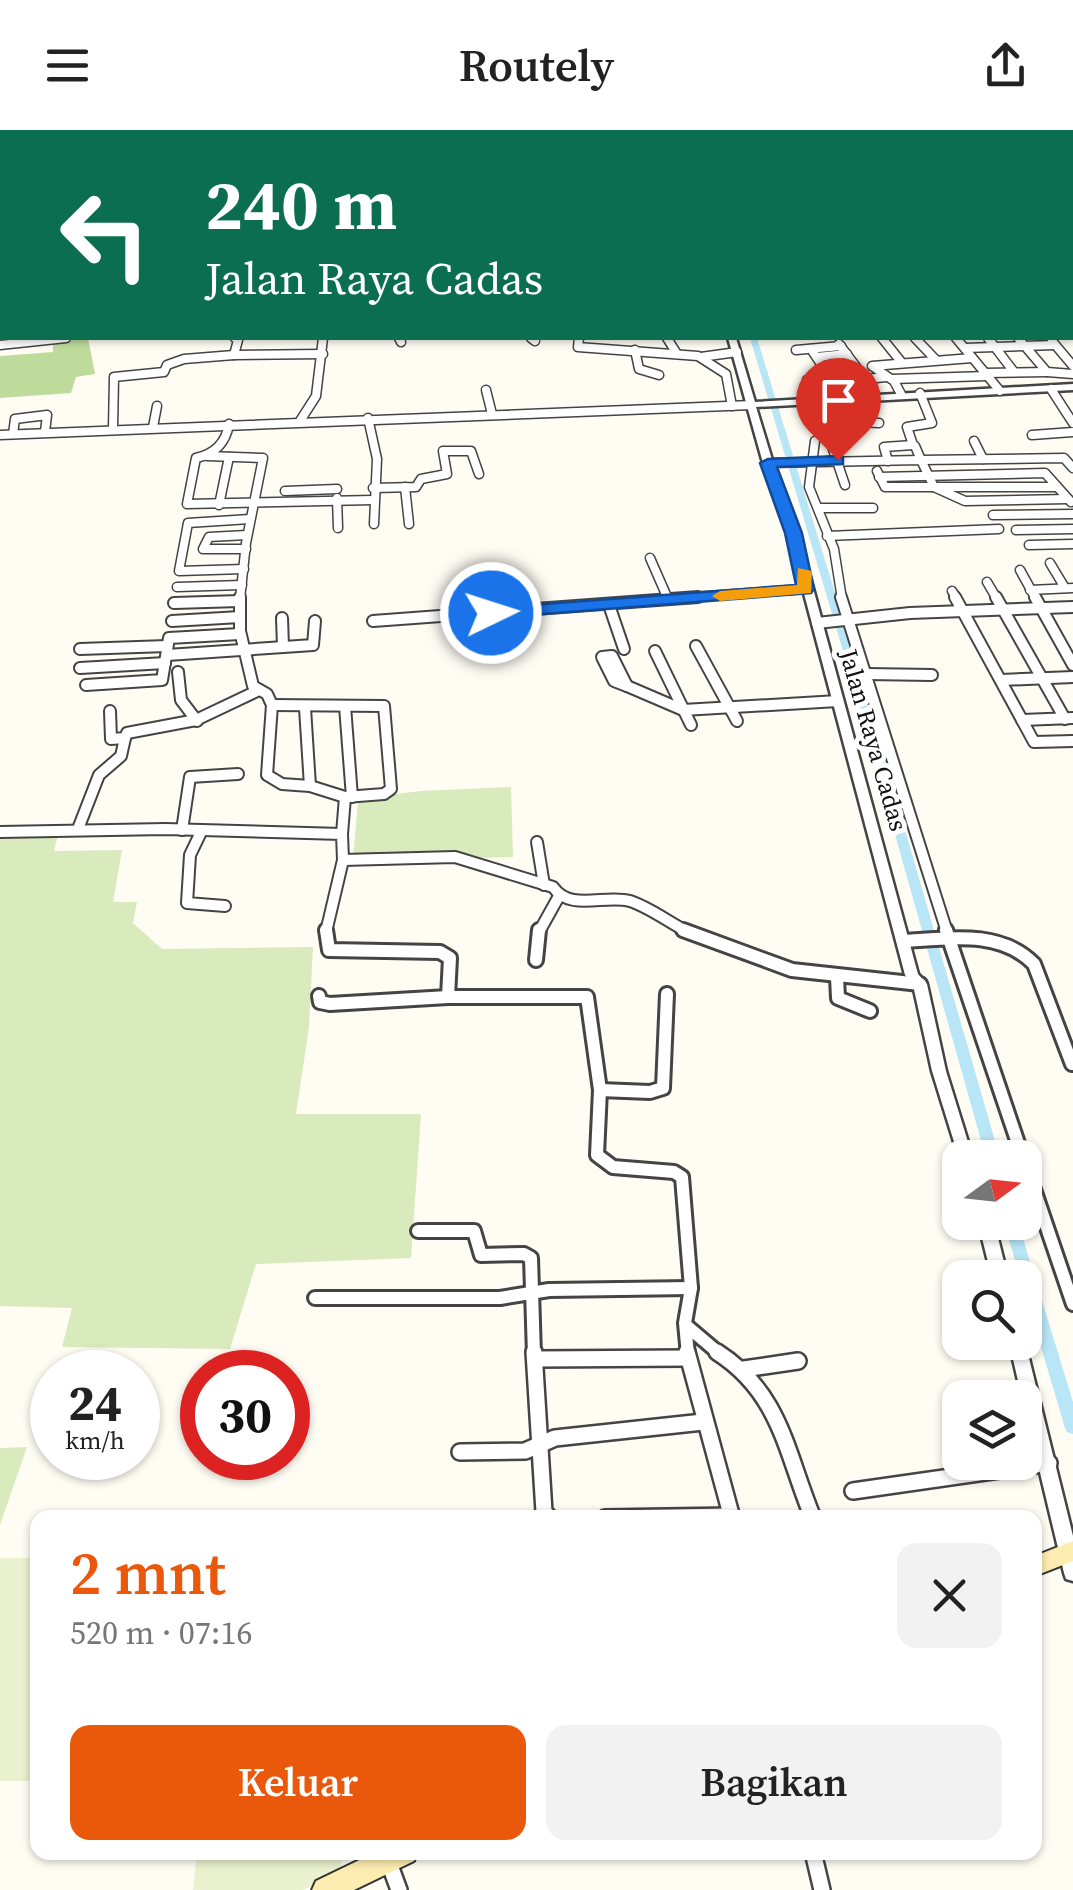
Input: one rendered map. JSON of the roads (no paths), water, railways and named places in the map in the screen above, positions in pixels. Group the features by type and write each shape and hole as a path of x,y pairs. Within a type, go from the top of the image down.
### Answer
{"main road":[{"path":"1042,1565 1071,1559"},
{"path":"326,1890 389,1860"}],"street":[{"path":"572,130 589,130"},
{"path":"0,345 58,340"},
{"path":"234,354 238,340"},
{"path":"300,422 316,396 323,340"},
{"path":"579,340 578,348 701,357 737,352"},
{"path":"668,340 677,354"},
{"name":"Jalan Raya Cadas","path":"733,340 794,533 806,589 822,623 838,701 912,941 912,975 920,984 961,1140"},
{"path":"884,340 902,362"},
{"path":"917,340 936,360"},
{"path":"958,340 1000,391"},
{"path":"989,340 1014,372"},
{"path":"1020,340 1047,372"},
{"path":"965,348 1054,344 1073,350"},
{"path":"1054,344 1073,366"},
{"path":"814,353 840,345 866,380"},
{"path":"635,350 638,369 659,375"},
{"path":"796,350 847,354"},
{"path":"814,353 833,382"},
{"path":"113,429 114,377 164,372 167,365 184,359 234,354 323,354"},
{"path":"701,357 726,374 732,406"},
{"path":"900,394 889,378 872,366 972,358"},
{"path":"806,380 833,382 1014,372 1073,374"},
{"path":"0,435 781,404 816,398 1073,387"},
{"path":"1051,388 1072,419"},
{"path":"486,390 492,414"},
{"path":"888,460 884,448 914,444 906,427 932,424 920,393"},
{"path":"624,394 627,410"},
{"path":"847,397 860,422 879,422"},
{"path":"816,398 844,485"},
{"path":"153,427 158,406"},
{"path":"13,434 15,419 47,415 45,432"},
{"path":"368,418 380,476 373,488 374,524"},
{"path":"207,456 226,440 229,424"},
{"path":"1032,435 1073,432"},
{"path":"814,441 808,462 809,487 841,576 840,594 947,940 1017,1140"},
{"path":"974,441 983,459"},
{"path":"944,443 952,460"},
{"path":"915,446 934,487 974,502 1070,501"},
{"path":"1031,447 1037,458"},
{"path":"1002,448 1007,459"},
{"path":"373,488 416,486 420,479 447,474 443,451 471,451 479,474"},
{"path":"219,506 229,457"},
{"path":"272,705 305,708 373,702 384,706 392,785 386,793 349,797 310,786 282,784 266,775 272,705 267,694 253,686 240,634 247,535 253,505 262,457 196,458 186,502 219,506 253,505 284,504 337,502 373,500"},
{"path":"772,463 1064,458 1073,468"},
{"path":"874,461 883,487 1057,486"},
{"path":"879,476 1039,473 1048,475 1070,501"},
{"path":"284,504 286,488 337,486 338,528"},
{"path":"404,487 409,524"},
{"path":"819,508 873,508"},
{"path":"994,515 1073,514"},
{"path":"244,569 179,571 188,524 250,519"},
{"path":"950,520 959,532"},
{"path":"827,536 999,528"},
{"path":"1016,530 1073,529"},
{"path":"246,549 212,552 202,548 209,538 247,535"},
{"path":"1029,545 1073,544"},
{"path":"650,558 668,600"},
{"path":"1050,563 1069,588"},
{"path":"1020,570 1073,666"},
{"path":"987,582 1069,718"},
{"path":"177,587 242,585"},
{"path":"1030,590 1069,588"},
{"path":"373,621 806,589"},
{"path":"952,590 1034,742 1073,740"},
{"path":"174,603 240,601"},
{"path":"609,605 624,649"},
{"path":"822,623 963,611 1073,607"},
{"path":"172,621 240,617"},
{"path":"282,618 283,647"},
{"path":"80,649 166,654 243,652 315,644 315,621"},
{"path":"86,686 157,682 164,678 169,638 240,634"},
{"path":"696,646 737,721"},
{"path":"655,651 691,725"},
{"path":"80,668 166,654"},
{"path":"178,672 181,700 198,721"},
{"path":"867,674 932,675"},
{"path":"1001,680 1073,676"},
{"path":"627,687 683,710 838,701"},
{"path":"78,829 100,775 122,756 127,732 169,729 218,715 260,690"},
{"path":"345,706 349,797 342,834 344,860 332,897 326,940 329,950 440,952 450,958 448,996"},
{"path":"305,708 310,786"},
{"path":"110,711 111,739 125,738"},
{"path":"1022,720 1069,718"},
{"path":"182,830 190,777 238,774"},
{"path":"0,832 78,829 342,834"},
{"path":"202,830 191,842 187,903 225,906"},
{"path":"537,842 544,884"},
{"path":"344,860 455,857 544,884 570,900 629,901 693,936 757,954 792,970 920,984"},
{"path":"536,960 540,925 558,896"},
{"path":"912,941 998,941 1030,958 1072,1064"},
{"path":"836,977 838,998 870,1011"},
{"path":"600,1090 650,1092 663,1088 667,994"},
{"path":"318,996 320,1002 330,1004 423,1001 448,996 587,997 600,1090 599,1159 613,1168 674,1172 682,1177 691,1288 685,1324 688,1358 730,1510"},
{"path":"1042,1213 1073,1304"},
{"path":"418,1231 474,1231 481,1255 528,1254 532,1266 530,1294 544,1510"},
{"path":"314,1298 500,1298 549,1290 691,1288"},
{"path":"685,1324 700,1344 744,1369 765,1396 810,1510"},
{"path":"536,1359 688,1358"},
{"path":"1023,1360 1071,1559"},
{"path":"744,1369 798,1362"},
{"path":"460,1452 525,1451 555,1438 703,1422"},
{"path":"853,1491 1050,1463"},
{"path":"397,1860 400,1890"},
{"path":"815,1860 822,1890"}],"waterway":[{"path":"754,340 854,671 988,1140"},
{"path":"1016,1240 1073,1428"}]}
